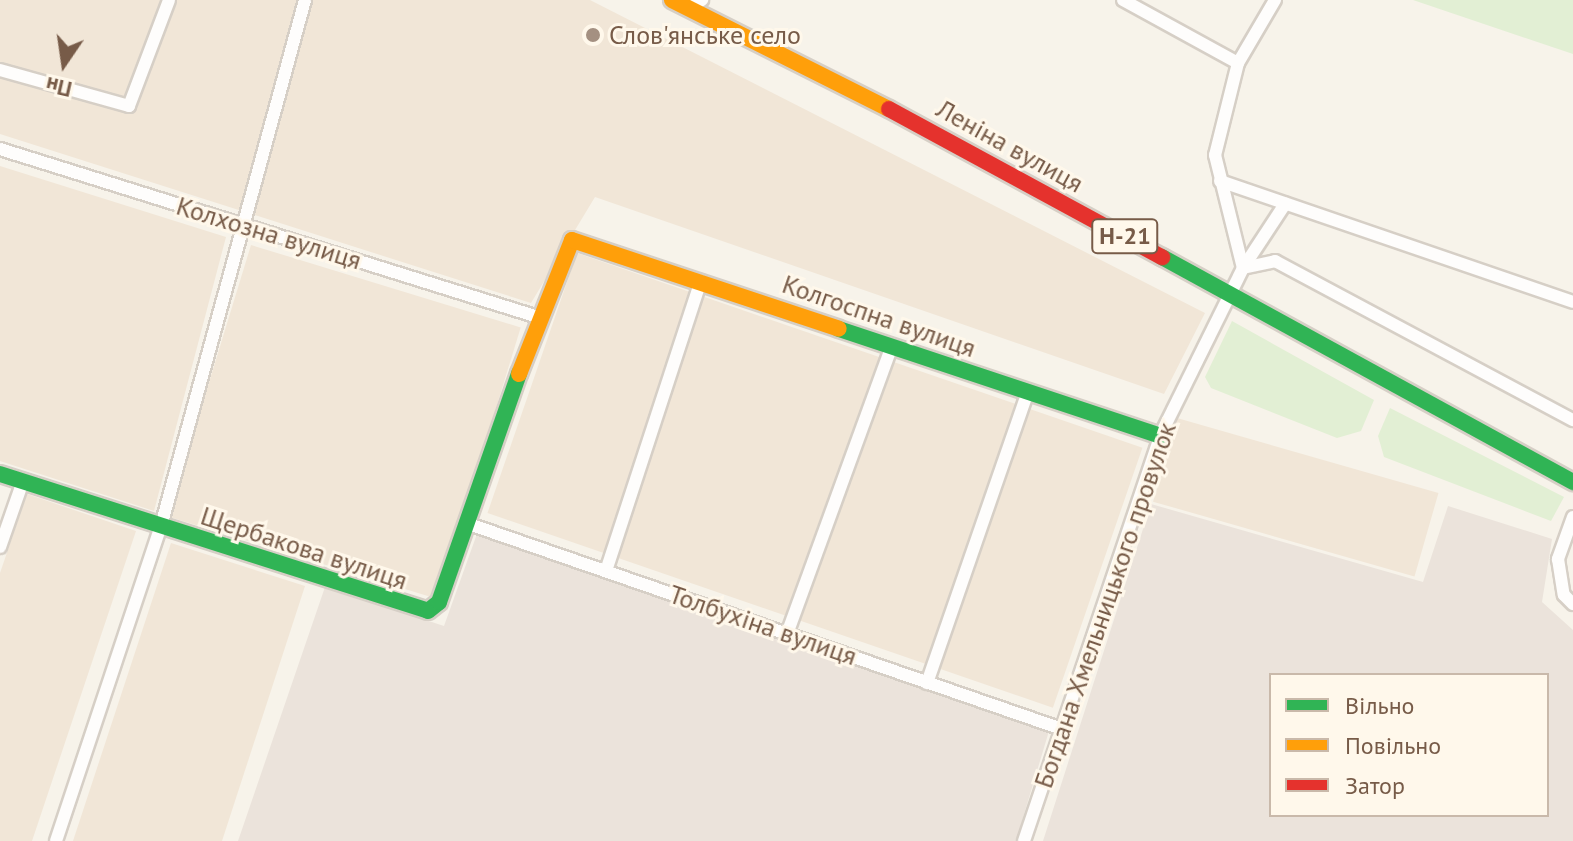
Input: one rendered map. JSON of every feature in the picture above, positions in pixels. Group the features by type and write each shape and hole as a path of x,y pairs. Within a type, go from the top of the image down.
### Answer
{"street":[{"path":"0,70 129,106 169,0"},
{"path":"56,841 162,523 240,224 305,0"},
{"name":"Леніна вулиця","path":"672,0 695,4 925,127 1573,482"},
{"path":"1123,0 1238,63"},
{"path":"1275,0 1238,63 1215,155 1243,268 1275,261 1573,420"},
{"name":"Колхозна вулиця","path":"0,149 538,317"},
{"path":"1220,181 1573,302"},
{"name":"Богдана Хмельницького провулок","path":"1024,841 1059,728 1160,436 1243,268 1285,204"},
{"name":"Щербакова вулиця","path":"0,474 162,523 428,611 439,602 564,245 584,242"},
{"name":"Колгоспна вулиця","path":"584,242 1160,436"},
{"path":"606,571 701,281"},
{"path":"787,634 892,345"},
{"path":"927,683 1028,391"},
{"path":"0,547 23,481"},
{"path":"1573,517 1558,559 1564,595 1573,604"},
{"name":"Толбухіна вулиця","path":"466,523 1059,728"}],"shaded area":[{"path":"0,0 590,0 1205,313 1164,394 595,197 531,303 0,134"},
{"path":"0,166 226,237 154,511 0,461"},
{"path":"251,245 521,327 438,599 168,517"},
{"path":"577,253 1142,448 1053,708 487,513"},
{"path":"1177,418 1438,493 1414,577 1153,502"},
{"path":"27,494 136,531 32,841 0,841 0,573"},
{"path":"1151,504 1423,582 1448,506 1552,539 1542,602 1573,630 1573,841 1043,841"},
{"path":"478,531 1049,731 1016,841 238,841 325,587 444,626"},
{"path":"171,543 305,586 222,841 73,841"}],"green space":[{"path":"1413,0 1573,0 1573,54"},
{"path":"1232,321 1374,400 1361,431 1337,438 1211,388 1205,377"},
{"path":"1390,408 1564,497 1551,521 1384,457 1378,436"}],"traffic: fast":[{"path":"1162,257 1573,482"},
{"path":"839,329 1160,436"},
{"path":"0,474 428,611 439,602 519,374"}],"traffic: slow":[{"path":"672,0 889,109"},
{"path":"519,374 572,240 839,329"}],"traffic: jam":[{"path":"889,109 1162,257"}],"place":[{"name":"Слов'янське село","path":"593,35"}]}
